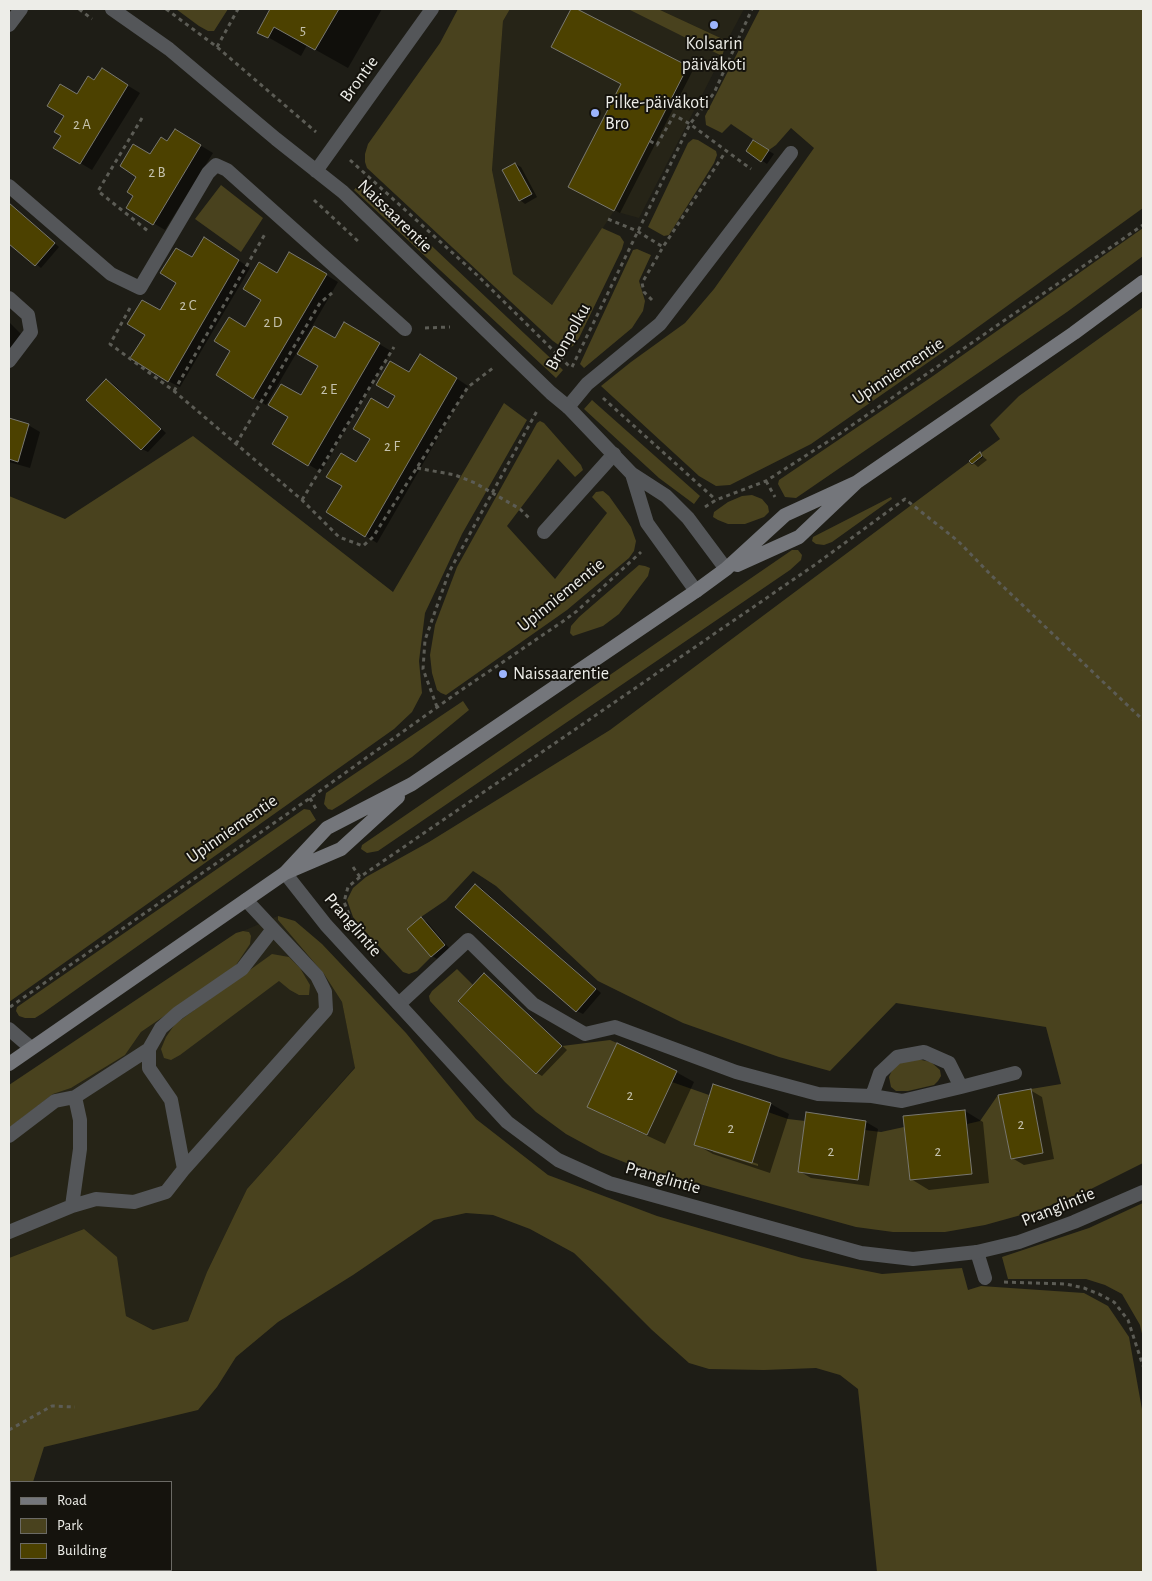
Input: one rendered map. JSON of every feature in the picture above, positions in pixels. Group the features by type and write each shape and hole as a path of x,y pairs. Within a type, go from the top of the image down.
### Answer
{"main road":[{"path":"726,569 799,536 857,482 1074,333 1143,282"},
{"path":"285,873 327,828 412,784 696,591 726,569 785,515 857,482"},
{"path":"9,1064 285,873 341,849 412,784"}],"street":[{"path":"9,25 22,9"},
{"name":"Naissaarentie","path":"112,9 169,49 343,192 551,393 568,406 632,474 666,496 688,518 726,569"},
{"name":"Brontie","path":"316,171 432,9"},
{"path":"568,406 587,384 660,324 791,153"},
{"path":"9,186 111,274 140,288 208,174 216,166 227,170 405,329"},
{"path":"9,298 28,315 31,332 9,361"},
{"path":"544,532 614,454"},
{"name":"Naissaarentie","path":"632,474 648,523 696,591"},
{"name":"Pranglintie","path":"285,873 326,925 507,1122 558,1160 609,1183 861,1254 913,1258 977,1252 1019,1242 1074,1222 1143,1192"},
{"path":"9,1232 96,1198 134,1202 166,1192 184,1169 326,1010 325,992 317,976 246,900"},
{"path":"9,1136 55,1101 75,1096 149,1049 161,1028 178,1013 242,969 273,929"},
{"path":"399,1004 468,940 533,1004 584,1034 615,1026 736,1072 818,1094 872,1096 902,1101 961,1088 1015,1073"},
{"path":"9,1029 31,1048"},
{"path":"149,1049 149,1068 171,1100 184,1169"},
{"path":"872,1096 880,1073 897,1057 924,1052 949,1063 961,1088"},
{"path":"72,1206 80,1148 80,1120 75,1096"},
{"path":"977,1252 985,1278"}],"path":[{"path":"79,9 95,20"},
{"path":"166,9 217,47 317,133"},
{"path":"217,47 238,9"},
{"name":"Bronpolku","path":"437,707 423,669 425,640 450,572 538,408 571,368 690,124 714,93 752,9"},
{"path":"650,141 657,145 674,115 690,124 769,182"},
{"path":"142,118 98,191 166,245"},
{"path":"667,315 644,292 642,283 663,247 726,151"},
{"path":"351,161 477,275 587,384 716,500"},
{"path":"313,199 363,245"},
{"path":"174,391 277,214"},
{"path":"608,219 637,231 663,247"},
{"name":"Upinniementie","path":"688,518 716,500 766,480 835,437 1143,225"},
{"path":"236,444 320,303 349,279"},
{"path":"140,288 110,344 174,391 302,500 339,537 363,546 374,537 468,387 493,368 499,374"},
{"path":"302,500 405,329 450,327 442,320"},
{"path":"532,403 544,416"},
{"path":"417,468 455,475 475,483 520,509"},
{"path":"349,916 344,902 348,886 360,877 816,564 905,499 958,541 1143,720"},
{"name":"Upinniementie","path":"9,1007 310,798 437,707 562,622 659,538"},
{"path":"985,1278 1007,1283 1066,1284 1084,1288 1114,1302 1128,1320 1143,1366"},
{"path":"9,1430 52,1406 75,1407"}],"shaded area":[{"name":"Pilke-päiväkoti Bro","path":"510,9 628,9 722,56 639,218 614,211 552,305 513,274 492,170 503,21"},
{"name":"Kolsarin päiväkoti","path":"658,9 744,9 727,41"},
{"path":"278,916 278,920 324,974 342,1002 355,1067 247,1189 207,1272 188,1321 153,1330 126,1316 116,1257 84,1229 9,1258 9,1128 53,1094 71,1088 125,1055 141,1032 234,968 249,932 243,931"}],"green space":[{"path":"176,9 228,9 214,31 208,31"},
{"path":"458,9 510,9 503,21 492,170 513,274 552,305 602,228 620,236 624,242 579,338 573,346 567,348 553,341 367,168 365,162 368,144 440,43"},
{"path":"628,9 658,9 727,41 722,56"},
{"path":"760,9 1143,9 1143,208 953,345 811,444 730,485 716,486 699,476 601,386 685,323 714,289 814,148 791,128 769,150 731,124 722,133 706,125 705,116"},
{"path":"693,139 716,151 717,155 714,163 669,235 664,236 648,227 688,143"},
{"path":"362,180 563,370 556,378 354,190"},
{"path":"221,185 263,218 241,252 195,219"},
{"path":"1143,228 1143,256 1067,312 796,498 785,497 778,484 779,480 933,376"},
{"path":"637,249 651,255 639,281 645,301 643,311 632,328 584,368 580,364 633,250"},
{"path":"1143,307 1143,1163 1091,1189 1039,1210 985,1225 945,1232 893,1232 856,1227 634,1166 601,1153 566,1134 536,1112 505,1082 430,1001 429,996 432,991 457,969 473,985 458,1002 536,1074 562,1046 610,1040 617,1043 588,1107 647,1135 672,1082 709,1095 694,1145 752,1163 768,1112 788,1119 805,1121 798,1172 857,1180 865,1130 881,1132 904,1127 910,1180 972,1174 967,1124 980,1121 998,1095 1011,1159 1043,1153 1031,1089 1061,1084 1046,1027 896,1003 830,1071 779,1057 683,1023 598,981 496,886 473,871 446,900 421,917 408,929 431,957 417,971 409,974 403,972 361,927 353,917 347,900 353,888 366,877 429,842 610,730 969,462 972,465 983,457 981,453 1000,439 990,425 1019,396"},
{"path":"592,400 700,496 694,504 659,478 584,409"},
{"path":"504,403 527,420 462,534 425,613 419,661 422,693 412,712 394,729 9,1002 9,496 65,519 193,436 393,592"},
{"path":"540,421 544,423 581,465 583,470 575,477 558,459 507,526 555,579 607,513 592,497 596,492 603,491 609,496 631,527 636,541 634,551 629,558 567,610 446,695 437,690 432,673 430,655 435,625 457,567 537,423"},
{"path":"752,495 762,499 768,506 769,512 764,517 745,524 728,524 713,517 714,512 728,502 742,496"},
{"path":"891,497 892,499 832,542 824,545 816,544 812,541 813,537"},
{"path":"792,550 798,550 802,555 801,560 790,570 378,851 367,853 361,849 362,845"},
{"path":"639,565 650,568 648,576 619,614 603,626 573,636 570,633 571,626 579,617"},
{"path":"463,701 469,710 412,757 332,810 328,809 324,804 326,793"},
{"path":"304,809 310,810 316,820 43,1013 35,1018 19,1016 16,1011 17,1007"},
{"path":"278,916 295,921 322,944 406,1033 476,1119 548,1175 657,1216 802,1258 882,1274 962,1268 968,1290 981,1286 1084,1293 1108,1306 1129,1337 1143,1415 1143,1572 877,1572 858,1389 840,1375 816,1368 764,1370 709,1369 689,1363 652,1330 574,1253 530,1229 493,1215 466,1213 434,1220 353,1275 278,1322 236,1357 217,1387 198,1410 44,1447 33,1481 10,1481 9,1505 9,1258 84,1229 117,1257 126,1316 153,1330 188,1321 207,1272 247,1189 355,1068 342,1002 324,974 278,920"},
{"path":"249,932 251,936 250,944 234,968 141,1032 125,1055 71,1088 53,1094 9,1128 9,1085 236,933"},
{"path":"272,954 289,957 300,968 310,985 309,995 299,995 279,981 180,1055 171,1060 164,1058 161,1049 166,1037 175,1024"},
{"path":"917,1059 931,1062 940,1070 941,1076 938,1081 934,1085 908,1091 896,1091 891,1087 889,1077 893,1068 900,1062"},
{"path":"1143,1203 1143,1338 1140,1325 1122,1294 1105,1285 1086,1279 1008,1279 1002,1257 1089,1228"}],"building":[{"path":"270,9 339,9 315,50 274,27 268,38 257,33"},
{"path":"571,9 577,9 688,66 614,211 568,187 621,84 551,47"},
{"path":"102,68 128,85 80,164 53,148 61,136 54,132 64,116 47,106 60,84 77,94 88,76 94,80"},
{"path":"175,129 201,145 153,225 126,208 133,196 127,192 136,177 120,166 133,144 150,154 161,137 167,141"},
{"path":"753,140 769,150 761,162 746,151"},
{"path":"515,163 532,194 519,201 502,170"},
{"path":"9,203 55,243 35,266 9,244"},
{"path":"204,237 239,260 168,382 130,358 145,335 127,324 142,300 160,310 176,283 160,273 176,248 192,257"},
{"path":"289,252 327,274 253,399 216,375 230,351 214,341 229,317 245,327 261,300 243,289 259,262 277,273"},
{"path":"344,322 380,343 308,466 272,444 288,417 268,405 281,384 301,395 318,366 297,354 314,326 335,338"},
{"path":"420,354 457,378 365,537 326,512 342,486 326,477 341,453 356,462 370,439 353,429 371,398 388,408 395,396 376,385 390,361 409,372"},
{"path":"106,379 161,429 141,450 86,400"},
{"path":"9,418 29,424 18,462 9,459"},
{"path":"980,452 982,456 972,464 969,461"},
{"path":"475,884 596,989 576,1012 455,907"},
{"path":"421,917 445,945 431,957 407,929"},
{"path":"484,973 562,1046 536,1074 458,1001"},
{"path":"617,1043 677,1071 647,1135 587,1107"},
{"path":"713,1084 771,1103 752,1163 694,1145"},
{"path":"1031,1089 1043,1153 1011,1159 998,1095"},
{"path":"965,1110 972,1174 910,1180 903,1116"},
{"path":"806,1112 866,1121 858,1180 798,1172"}],"place":[{"name":"Kolsarin päiväkoti","path":"714,25"},
{"name":"Pilke-päiväkoti Bro","path":"595,113"},
{"name":"Naissaarentie","path":"503,674"}]}
